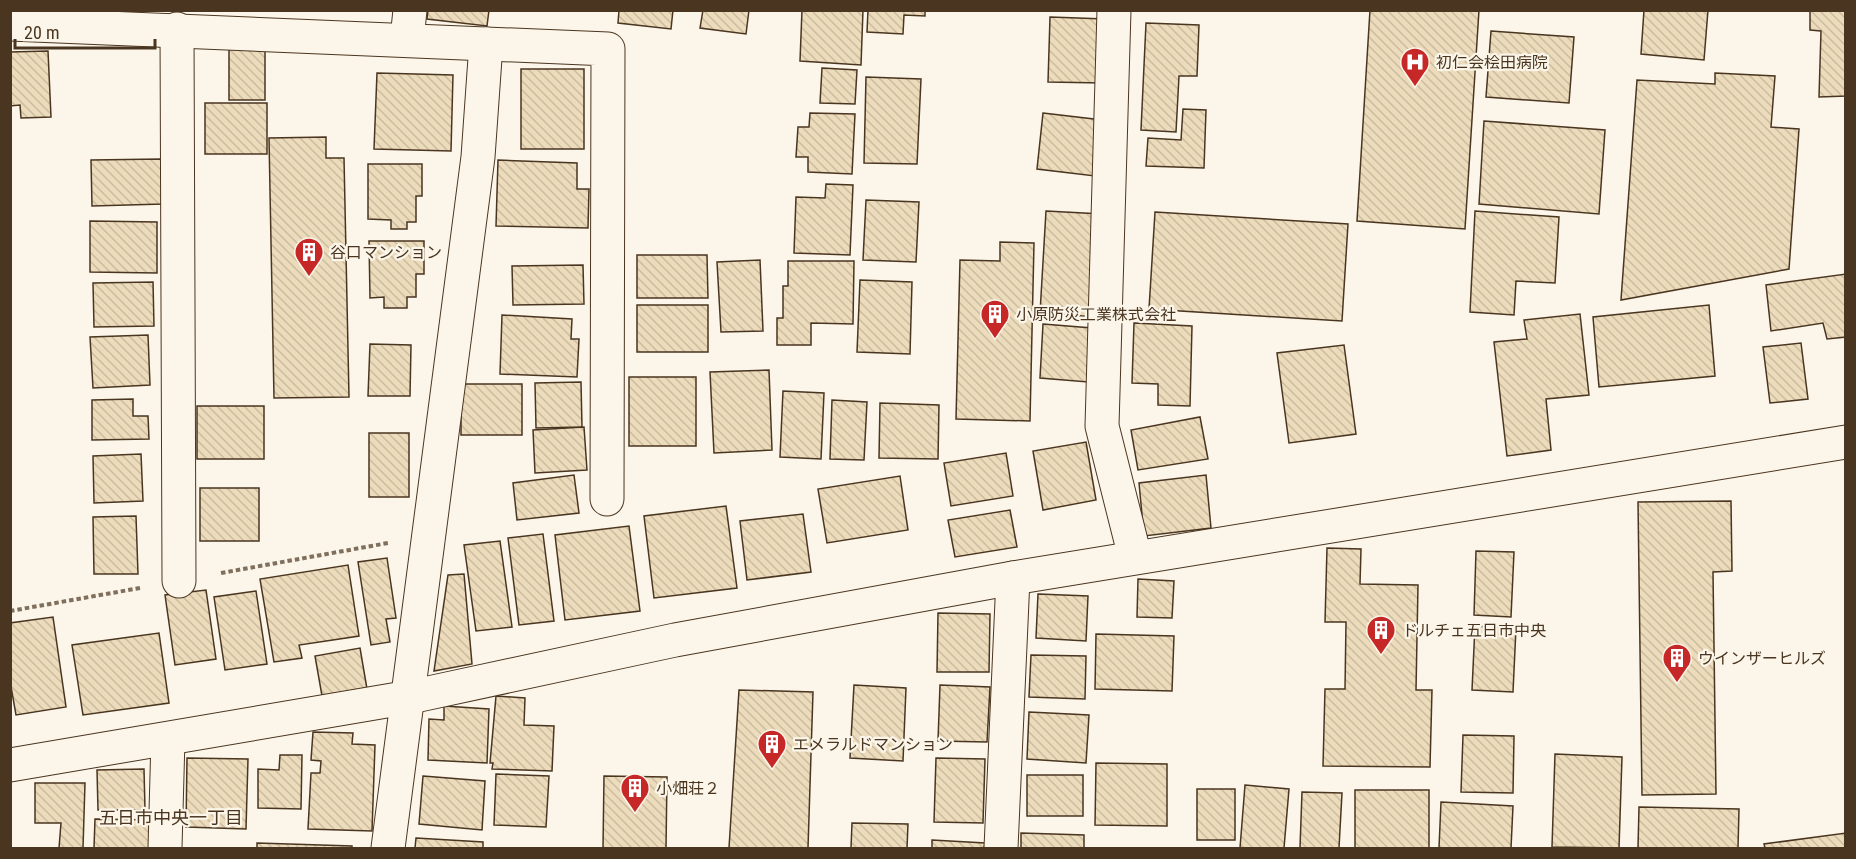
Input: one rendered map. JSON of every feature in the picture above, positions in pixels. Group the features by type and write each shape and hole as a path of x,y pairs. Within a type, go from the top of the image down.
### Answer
{"street":[{"path":"1113,10 1102,426 1135,557"},
{"path":"10,24 177,29 409,25 486,44 608,50 607,499"},
{"path":"177,29 178,581"},
{"path":"388,849 410,697 478,157 486,44"},
{"path":"10,765 410,697 675,640 1013,578 1845,442"},
{"path":"1001,849 1013,578"},
{"path":"165,849 168,739"}],"building":[{"path":"428,10 489,10 487,26 427,19"},
{"path":"619,10 673,10 671,29 618,23"},
{"path":"703,10 749,10 746,34 700,28"},
{"path":"802,10 863,10 861,65 800,61"},
{"path":"868,10 925,10 925,16 904,15 903,34 867,32"},
{"path":"1370,10 1479,10 1465,229 1357,221"},
{"path":"1644,10 1708,10 1704,60 1641,54"},
{"path":"1810,10 1846,10 1846,96 1819,97 1821,31 1810,30"},
{"path":"1050,17 1105,19 1103,83 1048,82"},
{"path":"1146,23 1199,25 1197,76 1179,76 1176,132 1141,130"},
{"path":"1491,31 1574,37 1569,103 1486,97"},
{"path":"229,48 265,48 265,100 229,100"},
{"path":"48,51 51,117 21,118 20,105 10,106 10,52"},
{"path":"822,68 857,70 855,104 820,103"},
{"path":"521,69 584,69 584,149 521,149"},
{"path":"377,73 453,75 451,151 374,149"},
{"path":"1715,73 1775,76 1771,127 1799,129 1789,269 1621,300 1637,80 1715,84"},
{"path":"866,77 921,79 917,164 864,163"},
{"path":"205,103 267,103 267,154 205,154"},
{"path":"1183,109 1206,110 1204,168 1146,166 1148,138 1181,140"},
{"path":"810,113 855,114 852,174 808,172 808,157 796,157 798,127 809,127"},
{"path":"1043,113 1102,120 1095,176 1037,169"},
{"path":"1484,121 1605,130 1599,214 1479,204"},
{"name":"谷口マンション","path":"326,137 326,158 344,158 349,397 274,398 269,138"},
{"path":"161,159 163,204 92,206 91,160"},
{"path":"498,160 577,163 577,189 589,189 588,228 496,226"},
{"path":"368,164 422,164 422,196 416,196 416,222 407,222 407,229 391,229 391,220 368,219"},
{"path":"826,184 853,185 850,255 794,253 796,197 825,198"},
{"path":"866,200 919,202 916,262 863,260"},
{"path":"1046,211 1102,214 1096,317 1040,313"},
{"path":"1475,211 1559,217 1555,283 1516,281 1514,315 1470,312"},
{"path":"1155,212 1348,224 1342,321 1149,309"},
{"path":"90,221 157,222 157,273 90,272"},
{"path":"369,241 424,241 424,274 416,274 416,297 407,297 407,308 384,308 384,297 370,298"},
{"name":"小原防災工業株式会社","path":"1000,242 1034,243 1030,421 956,419 960,260 1000,261"},
{"path":"637,255 707,255 708,298 637,298"},
{"path":"760,260 763,331 721,332 717,262"},
{"path":"788,261 854,261 853,324 811,323 811,345 777,345 777,318 783,318 783,286 788,286"},
{"path":"583,265 584,304 513,305 512,266"},
{"path":"1846,274 1846,337 1827,339 1823,323 1771,331 1766,285"},
{"path":"860,280 912,282 910,354 857,352"},
{"path":"153,282 154,326 94,327 93,283"},
{"path":"637,305 708,305 708,352 637,352"},
{"path":"1709,305 1715,376 1599,387 1593,317"},
{"path":"1580,314 1589,395 1546,399 1551,450 1507,456 1494,342 1527,339 1524,320"},
{"path":"502,315 572,319 571,339 579,339 577,377 500,374"},
{"path":"1134,323 1192,326 1190,406 1158,405 1158,384 1132,383"},
{"path":"1043,324 1092,328 1088,382 1040,378"},
{"path":"148,335 150,385 93,388 90,337"},
{"path":"1801,343 1808,399 1770,403 1763,347"},
{"path":"370,344 411,345 410,396 368,396"},
{"path":"1344,345 1356,434 1289,443 1277,353"},
{"path":"769,370 772,450 714,453 710,372"},
{"path":"629,377 696,377 696,446 629,446"},
{"path":"581,382 582,427 536,428 535,383"},
{"path":"461,384 522,384 522,435 461,435"},
{"path":"783,391 824,393 821,459 780,457"},
{"path":"133,399 133,416 148,416 149,439 92,440 92,400"},
{"path":"832,400 867,402 864,460 830,459"},
{"path":"880,403 939,405 938,459 879,458"},
{"path":"197,406 264,406 264,459 197,459"},
{"path":"1200,417 1208,459 1138,470 1131,430"},
{"path":"584,427 587,470 535,473 533,430"},
{"path":"369,433 409,433 409,497 369,497"},
{"path":"1086,442 1096,500 1043,510 1033,451"},
{"path":"1006,453 1013,496 951,506 944,463"},
{"path":"141,454 143,501 94,503 93,456"},
{"path":"574,475 579,513 517,520 513,483"},
{"path":"1206,475 1211,528 1144,536 1139,483"},
{"path":"900,476 908,530 827,543 818,489"},
{"path":"200,488 259,488 259,541 200,541"},
{"name":"ウインザーヒルズ","path":"1731,501 1732,571 1713,572 1716,794 1642,795 1638,502"},
{"path":"726,506 737,588 654,598 644,516"},
{"path":"1010,510 1017,547 955,557 948,520"},
{"path":"803,514 811,572 747,580 740,521"},
{"path":"136,516 138,574 94,574 93,517"},
{"path":"629,526 640,611 565,620 555,535"},
{"path":"543,534 554,621 519,625 508,538"},
{"path":"500,541 512,627 476,631 464,545"},
{"name":"ドルチェ五日市中央","path":"1327,548 1361,549 1360,584 1418,585 1416,690 1432,690 1430,767 1323,766 1325,689 1345,689 1346,622 1325,622"},
{"path":"1476,551 1514,552 1511,617 1474,615"},
{"path":"387,558 396,618 386,619 390,642 371,645 358,562"},
{"path":"348,565 359,636 299,645 302,658 274,662 260,579"},
{"path":"464,574 472,664 434,671 448,575"},
{"path":"1138,579 1174,581 1172,618 1137,617"},
{"path":"206,590 216,659 175,665 165,595"},
{"path":"256,591 267,664 225,670 214,597"},
{"path":"1038,594 1088,596 1086,641 1036,638"},
{"path":"938,613 990,614 989,672 937,672"},
{"path":"53,617 66,707 16,715 10,681 10,623"},
{"path":"1475,626 1516,628 1513,692 1472,690"},
{"path":"159,633 169,703 83,715 72,645"},
{"path":"1096,634 1174,636 1172,691 1095,689"},
{"path":"360,648 367,689 322,696 315,656"},
{"path":"1031,655 1086,656 1085,699 1029,697"},
{"path":"854,685 906,688 903,761 850,758"},
{"path":"940,685 990,687 987,742 938,741"},
{"name":"エメラルドマンション","path":"739,690 813,692 808,848 729,848"},
{"path":"496,696 525,698 524,725 554,726 552,771 492,769 493,763 490,763"},
{"path":"444,706 489,709 487,763 428,760 429,719 444,720"},
{"path":"1029,712 1089,715 1086,763 1027,759"},
{"path":"313,732 353,733 352,744 375,745 372,831 308,829 311,773 320,773 321,761 311,760"},
{"path":"1463,735 1514,736 1513,793 1461,792"},
{"path":"1555,754 1622,757 1619,848 1552,847"},
{"path":"280,755 302,755 301,809 258,808 258,769 279,770"},
{"path":"187,758 248,759 246,829 186,827"},
{"path":"936,758 985,759 983,823 934,822"},
{"path":"1096,763 1167,764 1167,826 1095,825"},
{"path":"144,769 145,810 98,810 97,770"},
{"path":"496,774 549,776 546,827 494,825"},
{"path":"1027,775 1083,775 1083,816 1027,816"},
{"path":"423,776 485,781 482,830 419,824"},
{"name":"小畑荘２","path":"604,776 667,777 666,848 603,848"},
{"path":"35,783 85,783 83,848 59,848 61,823 35,823"},
{"path":"1245,785 1289,789 1284,848 1240,848"},
{"path":"1197,789 1235,789 1235,840 1197,840"},
{"path":"1355,790 1429,790 1429,848 1355,848"},
{"path":"1302,792 1342,793 1339,848 1300,848"},
{"path":"1441,802 1513,806 1511,848 1439,848"},
{"path":"1639,807 1739,809 1738,848 1638,848"},
{"path":"95,819 154,820 154,848 94,848"},
{"path":"852,823 908,824 907,848 851,848"},
{"path":"1021,833 1084,835 1084,848 1021,848"},
{"path":"1846,833 1846,848 1765,848 1764,844"},
{"path":"416,838 483,842 483,848 415,848"},
{"path":"932,840 985,843 984,848 932,848"},
{"path":"257,843 352,846 352,848 257,848"}],"place":[{"name":"初仁会桧田病院","path":"1415,88"},
{"name":"谷口マンション","path":"309,278"},
{"name":"小原防災工業株式会社","path":"995,340"},
{"name":"ドルチェ五日市中央","path":"1381,656"},
{"name":"ウインザーヒルズ","path":"1677,684"},
{"name":"エメラルドマンション","path":"772,770"},
{"name":"小畑荘２","path":"635,814"}],"district":[{"name":"五日市中央一丁目","path":"171,818"}]}
